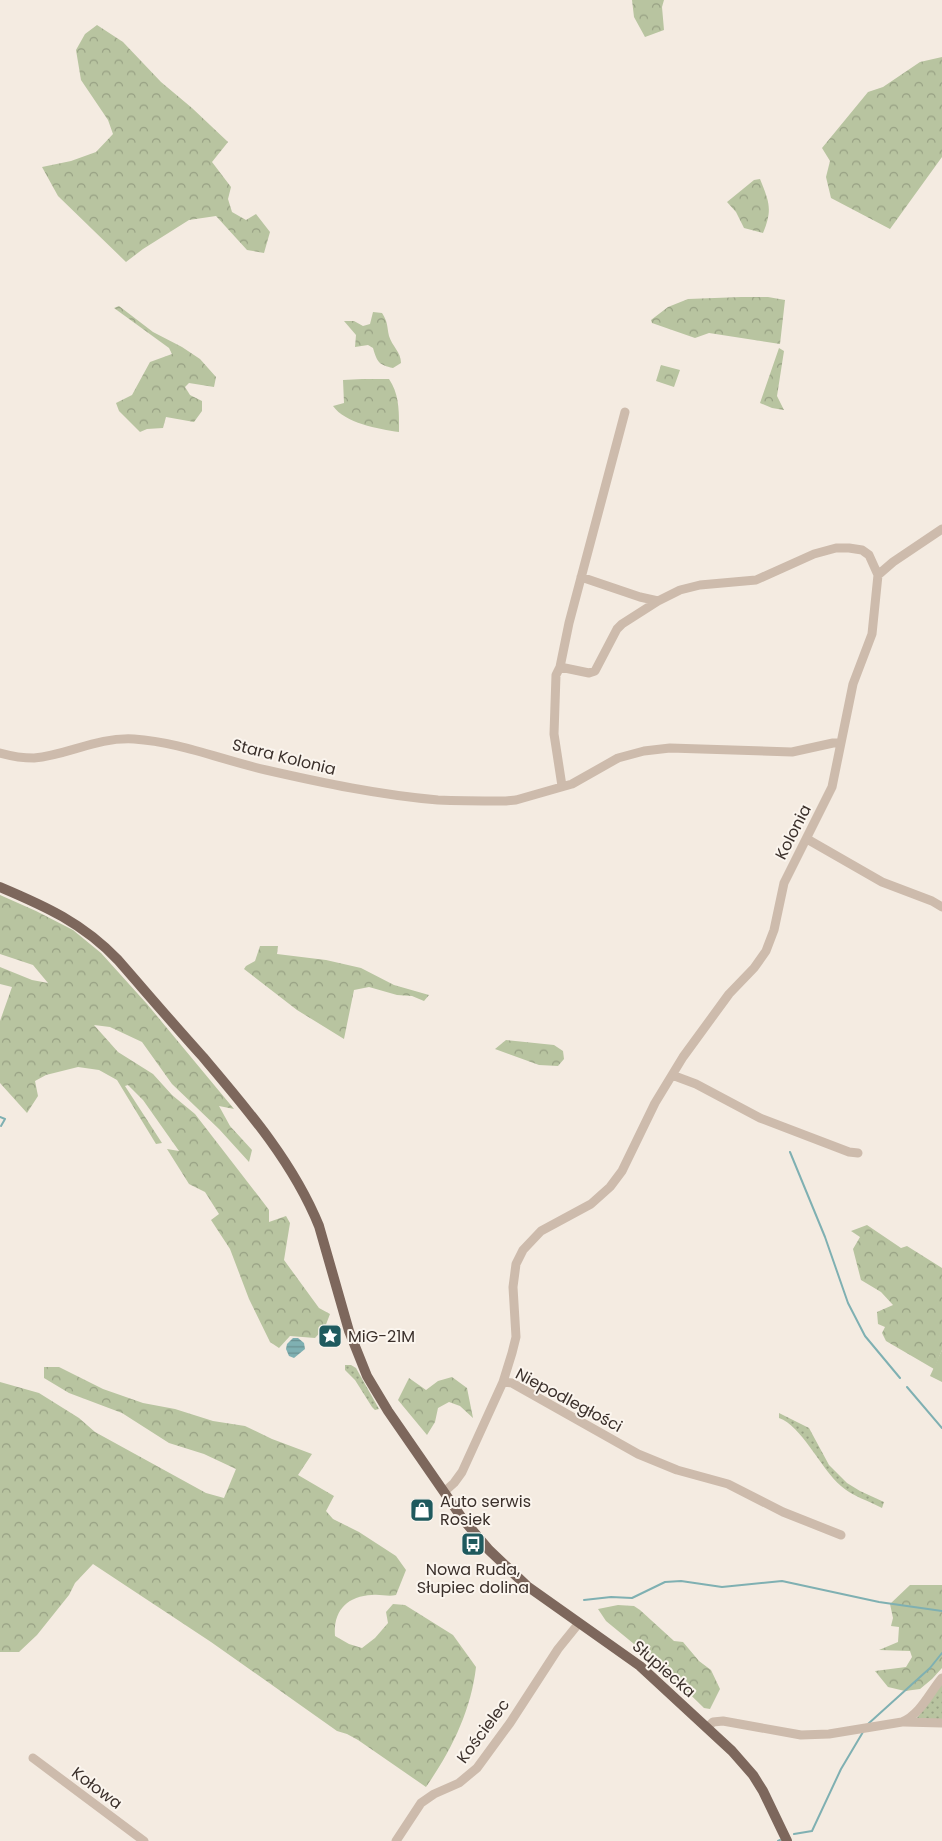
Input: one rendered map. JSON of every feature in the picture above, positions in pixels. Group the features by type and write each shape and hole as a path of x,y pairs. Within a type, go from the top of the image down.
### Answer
{"main road":[{"name":"Słupiecka","path":"0,887 60,914 98,940 118,960 216,1073 260,1127 298,1183 319,1226 349,1331 367,1376 388,1411 462,1518 489,1550 527,1586 640,1666 708,1727 753,1775 787,1841"}],"street":[{"path":"562,786 554,734 556,675 560,667 564,644 624,412"},
{"path":"560,667 589,673 595,671 622,624 658,601 680,590 700,585 756,580 814,554 836,548 862,550 869,555 878,575 892,562 942,529"},
{"name":"Kolonia","path":"637,1141 655,1103 683,1057 729,994 754,968 766,951 774,930 784,883 832,787 853,684 872,634 878,575"},
{"path":"581,578 658,601"},
{"name":"Stara Kolonia","path":"0,753 31,758 48,756 108,740 134,739 202,752 252,767 368,791 438,800 516,800 583,780 604,765 618,758 644,751 670,748 792,752 841,743"},
{"path":"807,839 882,882 932,901 942,907"},
{"path":"672,1075 696,1084 760,1118 849,1152 858,1153"},
{"name":"Niepodległości","path":"637,1141 622,1171 610,1187 591,1204 541,1231 522,1250 516,1264 513,1287 516,1337 503,1382 512,1383 582,1424 646,1458 677,1470 728,1484 783,1512 841,1535"},
{"path":"444,1492 462,1472 503,1382"},
{"name":"Kościelec","path":"396,1841 421,1804 434,1794 458,1783 477,1768 515,1715 558,1649 579,1623"},
{"path":"902,1722 909,1719 916,1712 942,1678"},
{"path":"708,1727 713,1722 723,1721 784,1732 815,1735 902,1722 942,1724"},
{"name":"Kołowa","path":"33,1758 144,1841"}],"green space":[{"path":"632,0 664,0 662,7 664,30 645,37 634,17"},
{"path":"97,25 123,42 161,82 228,142 212,162 231,187 228,199 232,212 246,220 256,214 270,232 264,253 247,250 216,216 189,220 126,262 58,196 42,167 71,161 96,152 113,134 108,120 81,80 76,50 85,34"},
{"path":"942,57 942,157 890,229 831,198 826,177 830,161 822,148 868,92 883,87 920,62"},
{"path":"760,179 769,206 768,218 763,233 744,228 736,212 727,202 754,180"},
{"path":"768,297 785,300 780,344 709,333 695,338 652,323 651,320 668,307 688,299"},
{"path":"119,306 153,332 200,359 216,377 214,387 189,383 185,387 190,395 202,401 202,411 194,422 166,417 163,428 147,429 140,432 119,411 116,403 132,395 150,362 172,354 169,348 114,308"},
{"path":"373,312 382,313 390,340 400,356 401,363 393,368 379,362 373,348 368,345 355,347 356,335 344,321 354,321 363,326 370,324"},
{"path":"779,348 784,351 777,396 784,410 760,403"},
{"path":"661,365 680,370 674,387 656,381"},
{"path":"389,379 397,398 399,432 372,427 354,421 338,412 333,406 344,403 343,380"},
{"path":"0,895 73,930 101,953 147,1004 234,1109 219,1106 230,1126 252,1150 249,1162 219,1129 172,1084 142,1042 110,1027 94,1025 118,1052 153,1074 172,1095 195,1114 269,1210 269,1222 286,1216 290,1223 284,1260 319,1308 330,1314 325,1327 315,1338 290,1336 279,1348 270,1342 249,1299 230,1249 211,1220 219,1214 205,1192 189,1184 167,1149 179,1151 143,1100 128,1085 125,1086 162,1143 156,1144 117,1080 99,1070 78,1067 46,1075 35,1081 38,1096 27,1113 0,1083 0,1021 12,987 0,984 0,967 32,980 48,983 33,965 0,954"},
{"path":"260,946 278,946 277,954 326,960 361,968 394,985 429,995 424,1001 412,996 397,995 369,987 354,990 344,1039 297,1010 244,969 255,961"},
{"path":"506,1040 554,1045 563,1051 564,1059 558,1066 539,1065 495,1049"},
{"path":"867,1225 901,1248 907,1246 942,1268 942,1350 934,1369 886,1341 882,1333 885,1327 878,1324 877,1312 893,1305 881,1292 861,1280 853,1249 860,1237 851,1231"},
{"path":"942,1350 942,1382 930,1376"},
{"path":"345,1365 351,1365 356,1368 379,1409 375,1410 372,1407 355,1380 345,1370"},
{"path":"44,1367 59,1367 103,1389 143,1403 175,1409 213,1421 245,1426 272,1439 312,1454 298,1475 334,1496 326,1511 333,1519 359,1532 396,1556 406,1570 396,1595 363,1596 355,1598 343,1606 336,1619 335,1636 349,1644 362,1648 375,1638 388,1623 386,1612 393,1604 405,1605 453,1635 476,1667 470,1699 459,1730 444,1759 426,1787 358,1740 337,1731 211,1642 93,1564 75,1583 69,1595 37,1635 19,1652 0,1652 0,1382 39,1393 79,1418 95,1432 206,1493 224,1498 236,1469 204,1454 169,1443 122,1413 69,1393 44,1378"},
{"path":"452,1377 467,1388 473,1418 460,1406 449,1402 438,1408 435,1422 427,1435 398,1400 409,1378 426,1390 438,1381"},
{"path":"779,1413 809,1428 829,1465 847,1483 884,1502 882,1508 845,1490 833,1478 795,1429 779,1418"},
{"path":"910,1585 942,1585 942,1668 920,1689 905,1691 888,1687 875,1671 906,1667 912,1657 910,1651 879,1650 898,1642 899,1627 891,1626 893,1618 890,1604"},
{"path":"618,1605 634,1606 640,1610 674,1641 683,1642 699,1661 711,1670 720,1689 710,1709 704,1708 662,1667 606,1621 598,1609"},
{"path":"942,1682 942,1720 917,1718"}],"water":[{"path":"293,1338 298,1338 304,1343 305,1349 294,1358 289,1356 286,1349 287,1344"}],"waterway":[{"path":"0,1117 5,1119 1,1126"},
{"path":"790,1152 825,1237 848,1303 865,1336 900,1378"},
{"path":"907,1387 942,1428"},
{"path":"584,1600 611,1597 632,1598 665,1582 681,1581 722,1587 782,1581 879,1602 942,1611"},
{"path":"868,1724 930,1668 942,1653"},
{"path":"794,1834 812,1831 841,1769 863,1732"}],"place":[{"name":"MiG-21M","path":"330,1336"},
{"name":"Auto serwis Rosiek","path":"422,1510"},
{"name":"Nowa Ruda, Słupiec dolina","path":"473,1544"}]}
